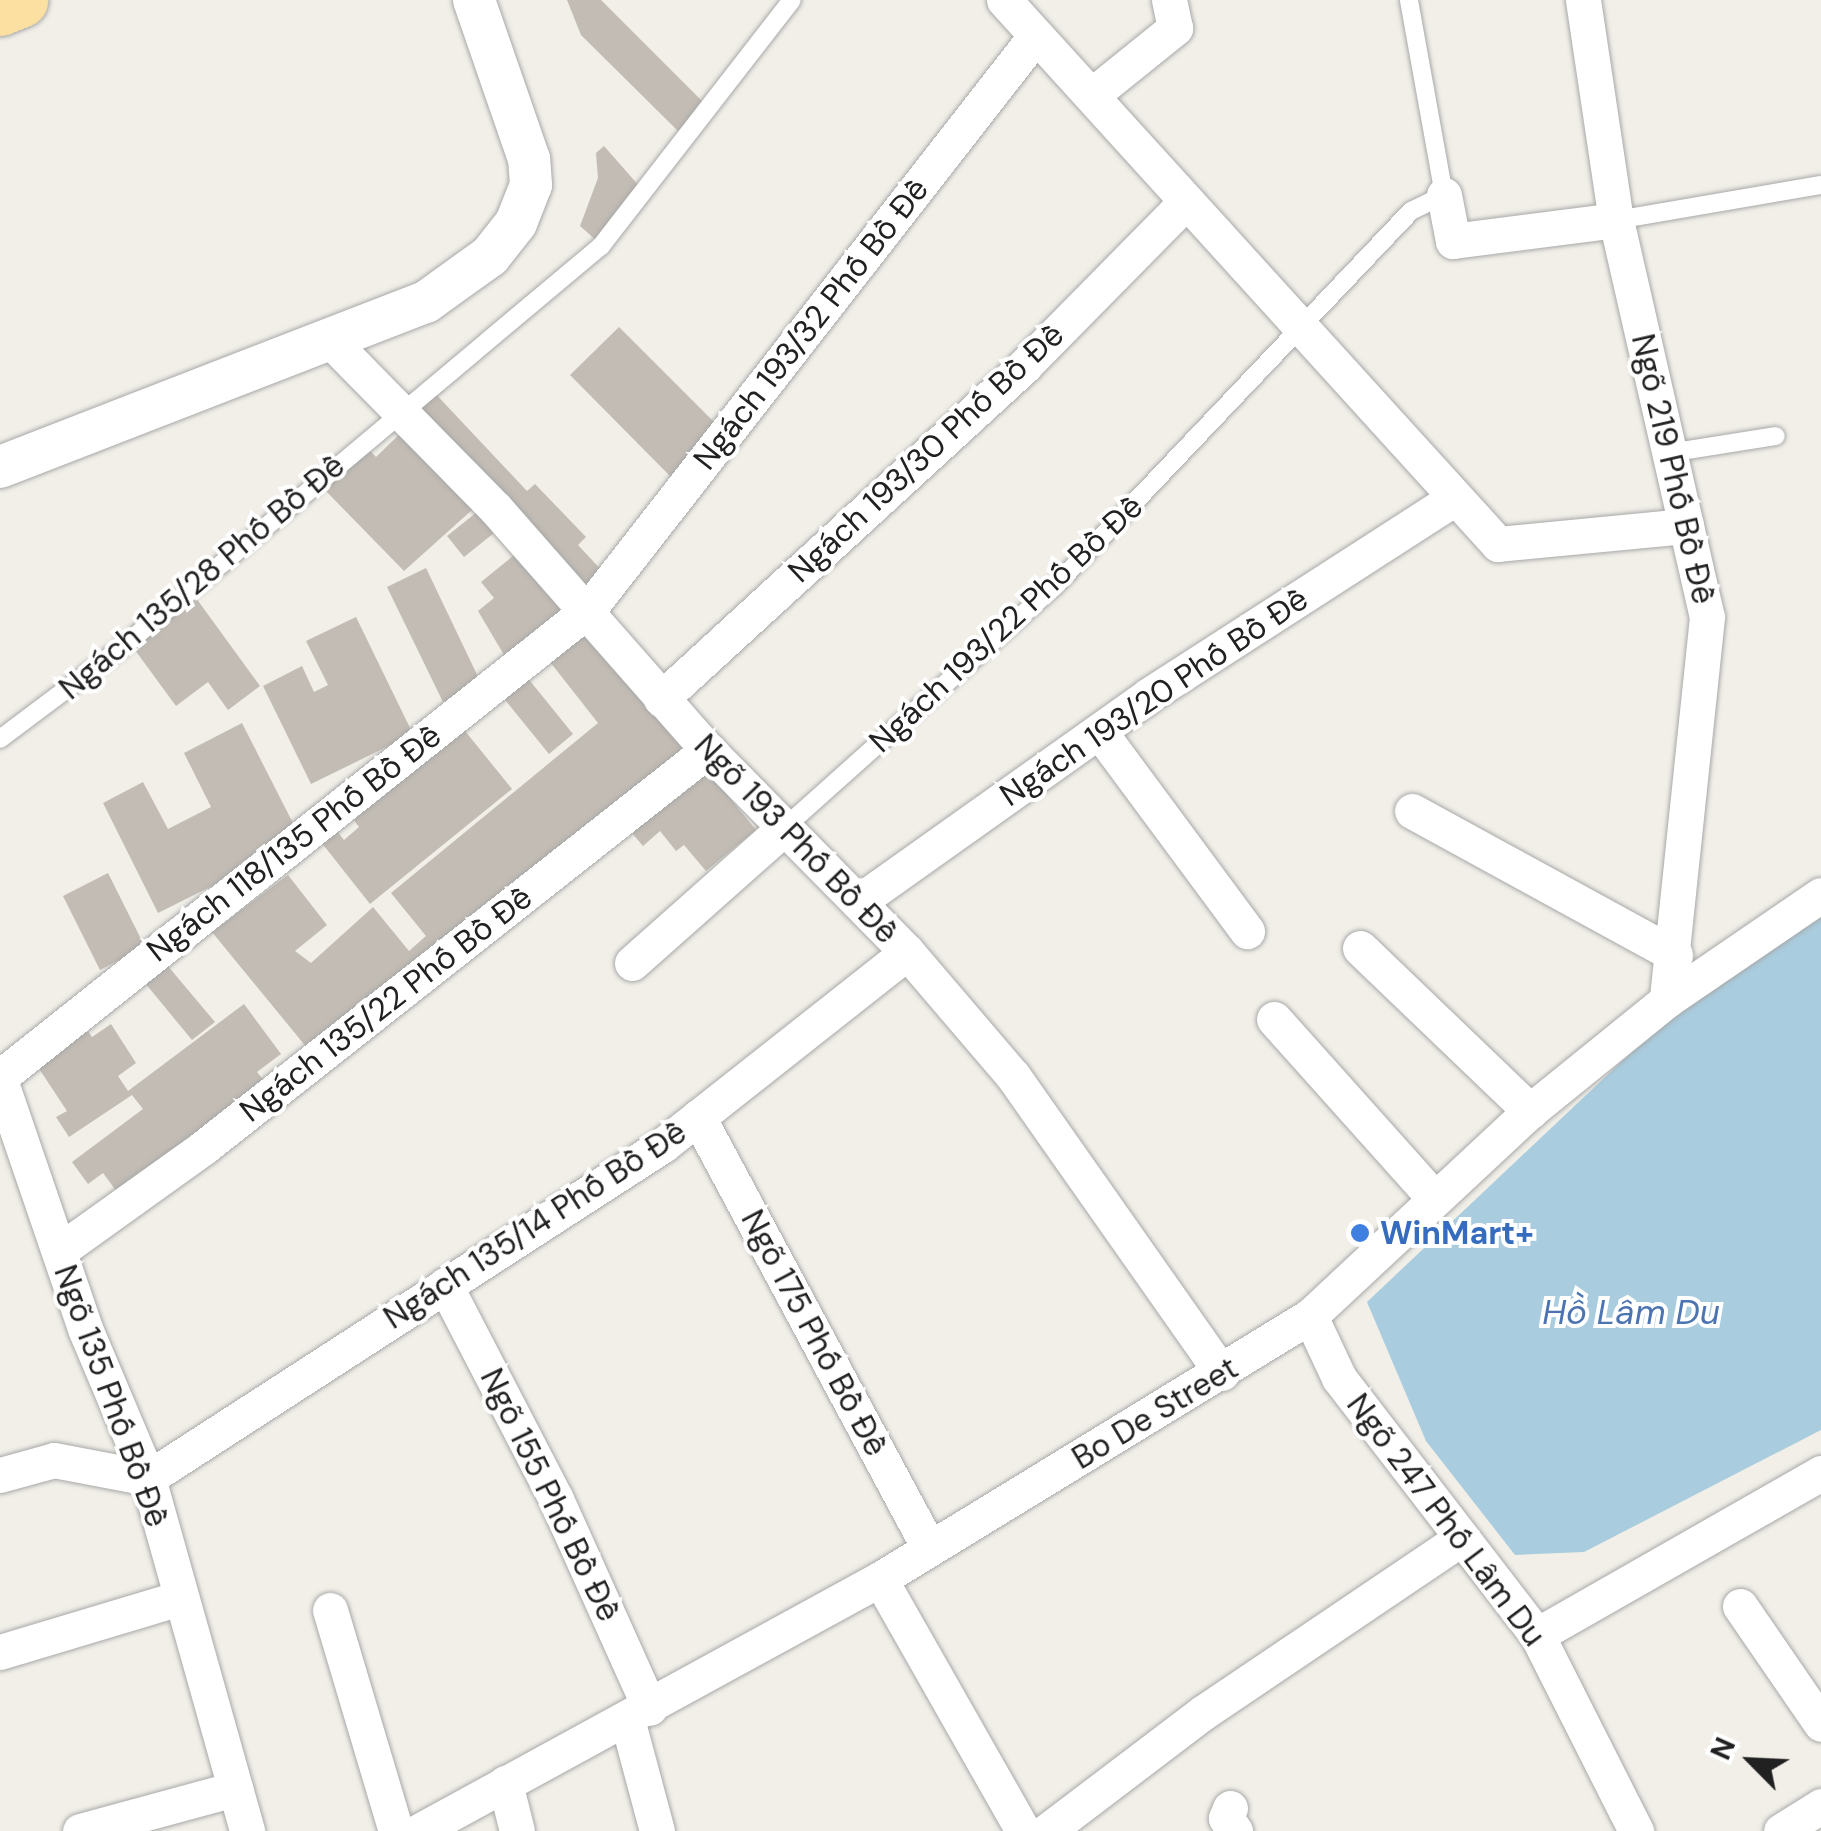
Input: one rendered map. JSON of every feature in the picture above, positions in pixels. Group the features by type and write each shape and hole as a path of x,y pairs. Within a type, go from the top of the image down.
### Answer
{"main road":[{"path":"0,8 20,0"}],"street":[{"path":"0,467 329,339 460,282 516,224 531,185 529,158 474,0"},
{"path":"1004,0 1034,38 1092,95 1186,202 1306,328 1453,498 1498,544 1686,526"},
{"path":"1092,95 1174,28 1169,0"},
{"name":"Ngõ 219 Phố Bồ Đề","path":"1583,0 1616,220 1708,618 1675,956 1666,1000"},
{"name":"Ngách 193/32 Phố Bồ Đề","path":"588,610 1034,38"},
{"path":"1444,195 1453,241 1616,220"},
{"name":"Ngách 193/30 Phố Bồ Đề","path":"660,698 1024,366 1186,202"},
{"name":"Ngõ 193 Phố Bồ Đề","path":"329,339 588,610 708,750 907,952 1013,1076 1222,1374"},
{"name":"Ngách 193/20 Phố Bồ Đề","path":"858,902 1099,731 1453,498"},
{"name":"Ngách 118/135 Phố Bồ Đề","path":"0,1078 588,610"},
{"path":"1099,731 1247,932"},
{"name":"Ngách 135/22 Phố Bồ Đề","path":"58,1251 204,1147 708,750"},
{"path":"1412,811 1675,956"},
{"path":"632,963 784,828"},
{"name":"Bo De Street","path":"419,1831 880,1579 1222,1374 1310,1316 1530,1111 1666,1000 1821,894"},
{"path":"1360,948 1530,1111"},
{"name":"Ngách 135/14 Phố Bồ Đề","path":"148,1478 698,1118 907,952"},
{"path":"1274,1019 1436,1199"},
{"name":"Ngõ 135 Phố Bồ Đề","path":"0,1078 58,1251 148,1478 177,1599 247,1831"},
{"name":"Ngõ 175 Phố Bồ Đề","path":"698,1118 929,1548"},
{"name":"Ngõ 155 Phố Bồ Đề","path":"445,1285 555,1497 639,1713 657,1831"},
{"name":"Ngõ 247 Phố Lâm Du","path":"1310,1316 1339,1378 1537,1635 1636,1831"},
{"path":"0,1475 54,1460 148,1478"},
{"path":"1537,1635 1821,1473"},
{"path":"1048,1831 1204,1712 1462,1538"},
{"path":"880,1579 1022,1831"},
{"path":"0,1652 177,1599"},
{"path":"1740,1606 1821,1724"},
{"path":"330,1610 396,1831"},
{"path":"505,1783 518,1831"},
{"path":"80,1831 234,1789"},
{"path":"1781,1831 1821,1806"}],"lane":[{"name":"Ngách 135/28 Phố Bồ Đề","path":"0,739 120,650 601,246 792,0"},
{"path":"1409,0 1444,195"},
{"path":"1616,220 1821,185"},
{"name":"Ngách 193/22 Phố Bồ Đề","path":"784,828 1056,586 1306,328 1411,211 1444,195"},
{"path":"1670,453 1776,436"}],"water":[{"name":"Hồ Lâm Du","path":"1821,912 1821,1430 1584,1552 1515,1555 1426,1441 1367,1302 1656,1029"}],"building":[{"path":"567,0 601,0 705,104 678,131 581,35"},
{"path":"604,146 640,187 597,241 580,226 598,178 596,153"},
{"path":"619,327 719,427 670,476 570,375"},
{"path":"431,389 527,491 535,484 586,537 578,545 607,576 584,597 408,411"},
{"path":"409,425 482,501 404,571 322,487 365,445 376,457"},
{"path":"487,504 504,525 464,557 447,536"},
{"path":"524,547 576,612 507,660 478,611 494,598 481,582"},
{"path":"426,568 481,683 443,702 387,587"},
{"path":"196,598 260,686 228,710 208,682 176,706 132,646"},
{"path":"356,617 413,734 311,784 263,686 302,666 314,692 328,685 306,641"},
{"path":"587,618 690,745 312,1054 212,932 288,875 327,925 295,951 311,963 373,907 409,951 426,936 391,893 598,723 543,653"},
{"path":"522,671 573,734 549,754 497,690"},
{"path":"242,723 297,831 239,864 242,871 158,913 103,803 143,782 168,829 211,807 184,753"},
{"path":"461,726 512,789 370,904 321,842 336,830 344,840 359,827 350,815"},
{"path":"702,764 756,830 706,871 684,845 676,851 660,831 643,846 626,826"},
{"path":"108,873 145,947 100,970 63,896"},
{"path":"167,965 215,1022 192,1040 145,983"},
{"path":"244,1004 281,1054 257,1072 267,1085 120,1196 103,1173 88,1184 72,1162 143,1109 132,1095 69,1137 56,1117 67,1111 30,1055 81,1021 92,1037 111,1024 136,1063 118,1076 128,1091"}],"place":[{"name":"WinMart+","path":"1360,1233"}]}
